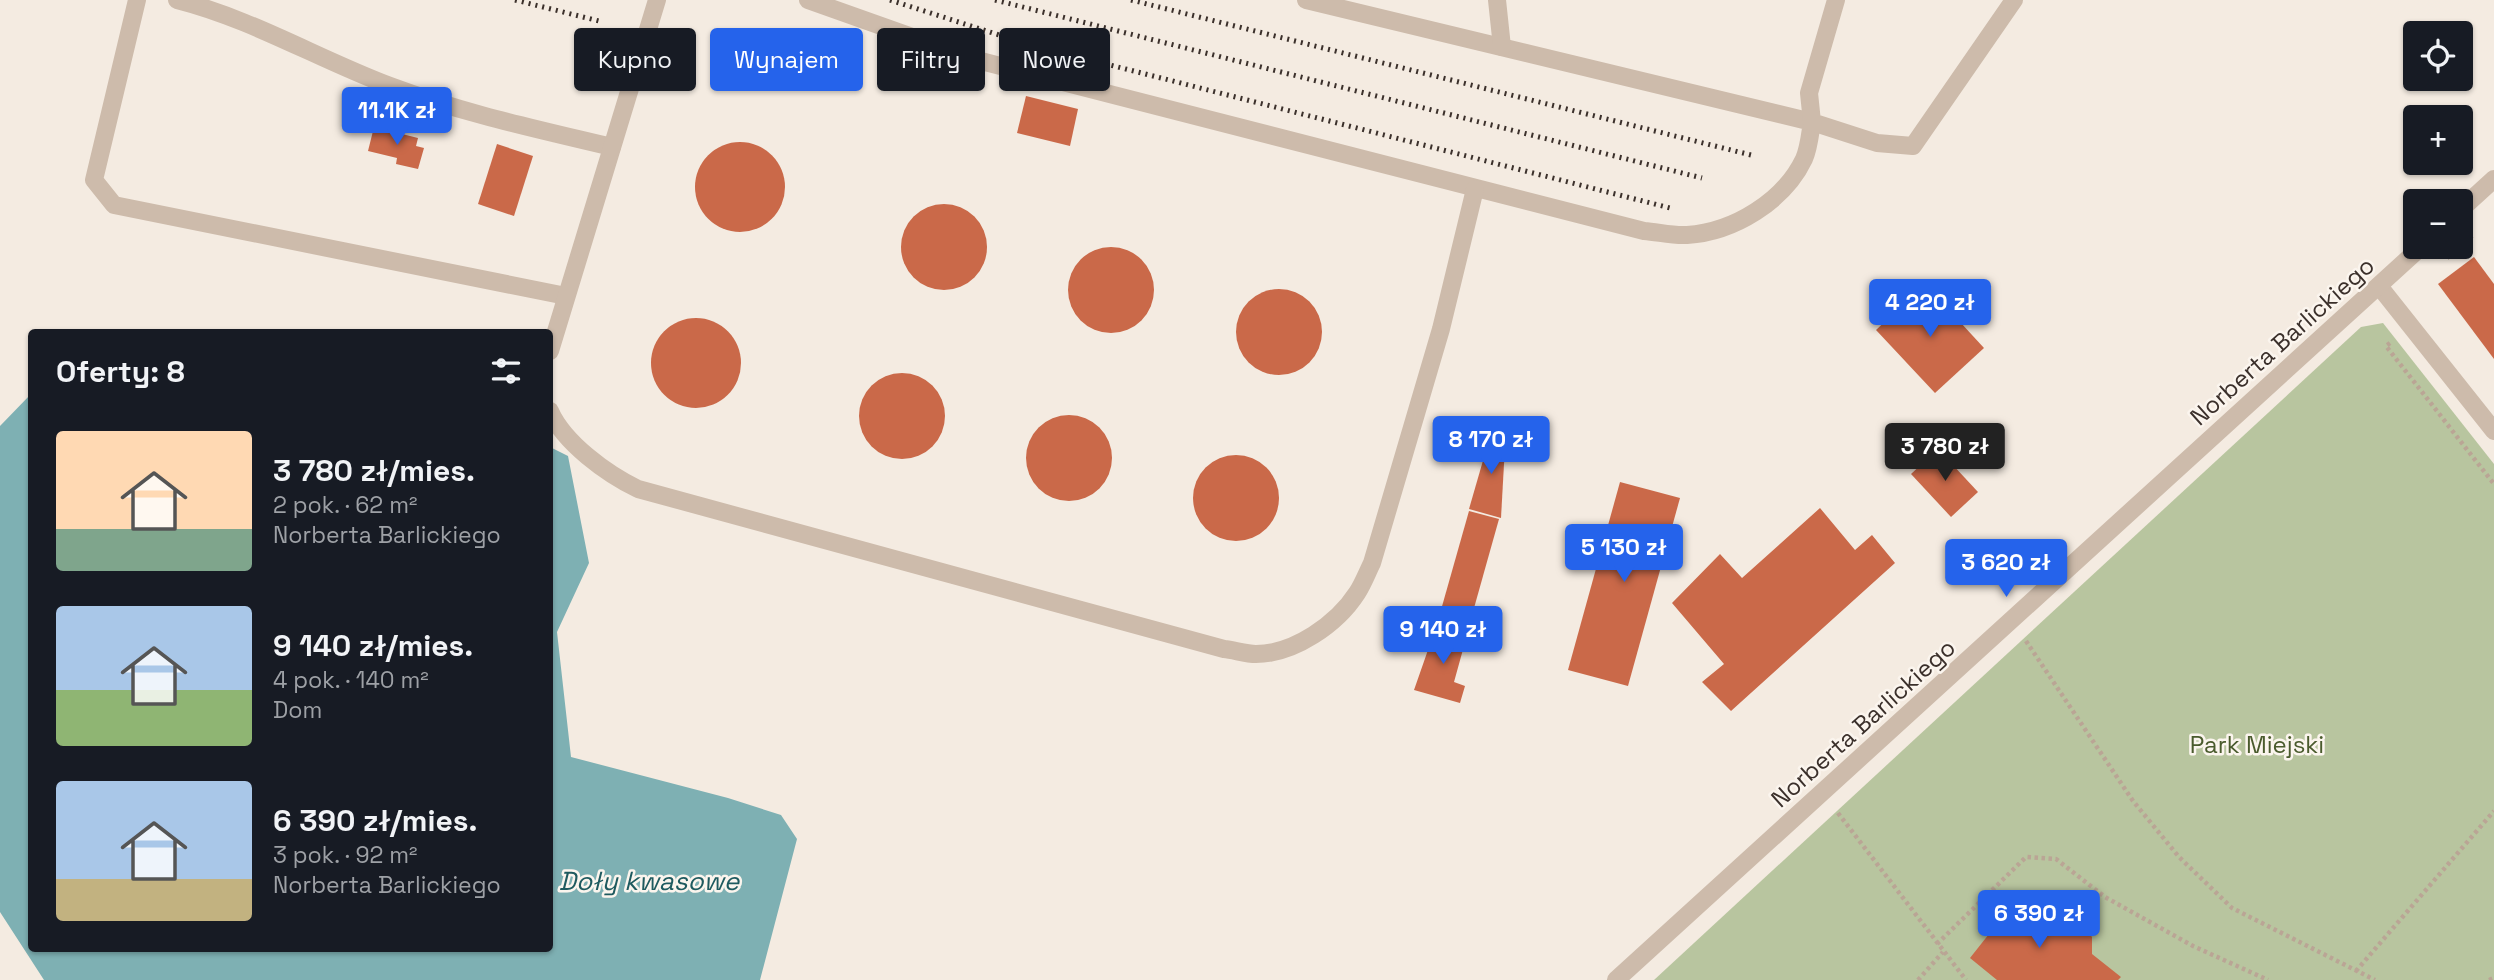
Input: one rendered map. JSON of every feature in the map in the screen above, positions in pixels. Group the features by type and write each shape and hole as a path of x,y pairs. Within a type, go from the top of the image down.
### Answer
{"street":[{"path":"137,0 94,180 114,205 566,296"},
{"path":"177,0 213,9 387,85 452,107 612,147"},
{"path":"553,341 657,0"},
{"path":"808,0 977,60 1475,189 1644,230 1686,235 1718,229 1745,218 1768,203 1792,180 1805,156 1812,122 1809,93 1836,0"},
{"path":"1306,0 1812,122 1877,143 1913,146 2014,0"},
{"path":"1497,0 1502,47"},
{"path":"2473,198 2494,179"},
{"path":"553,416 568,439 616,478 638,489 1224,649 1256,654 1283,649 1310,637 1336,617 1356,594 1372,563 1441,329 1475,189"},
{"name":"Norberta Barlickiego","path":"1616,980 2408,259"},
{"path":"2379,286 2494,431"}],"path":[{"path":"2386,346 2494,484"},
{"path":"2012,620 2133,802 2179,858 2232,908 2375,980"},
{"path":"1822,793 1966,980"},
{"path":"2356,971 2494,811"},
{"path":"1937,944 2026,857 2056,859 2105,897 2193,946 2267,980"},
{"path":"1917,980 1943,952"}],"green space":[{"name":"Park Miejski","path":"2383,323 2494,464 2494,980 1654,980 2361,327"}],"water":[{"name":"Doły kwasowe","path":"28,397 28,952 553,952 553,448 568,456 589,563 557,632 571,757 728,798 781,815 797,839 760,980 44,980 0,912 0,426"}],"building":[{"path":"1026,96 1078,109 1070,146 1017,133"},
{"path":"374,127 418,138 416,146 424,148 418,169 396,164 397,158 368,151"},
{"path":"740,142 757,146 772,155 781,170 785,187 781,204 772,219 757,228 740,232 723,228 708,219 699,204 695,187 699,170 708,155 723,146"},
{"path":"497,144 533,156 514,216 478,204"},
{"path":"944,204 968,211 980,223 987,247 980,271 968,283 944,290 920,283 908,271 901,247 908,223 920,211"},
{"path":"1111,247 1135,254 1147,266 1154,290 1147,314 1135,326 1111,333 1087,326 1075,314 1068,290 1075,266 1087,254"},
{"path":"2473,258 2494,284 2494,359 2438,284"},
{"path":"1925,284 1984,348 1935,393 1876,330"},
{"path":"1279,289 1303,296 1315,308 1322,332 1315,356 1303,368 1279,375 1255,368 1243,356 1236,332 1243,308 1255,296"},
{"path":"696,318 713,322 728,331 737,346 741,363 737,380 728,395 713,404 696,408 679,404 664,395 655,380 651,363 655,346 664,331 679,322"},
{"path":"902,373 926,380 938,392 945,416 938,440 926,452 902,459 878,452 866,440 859,416 866,392 878,380"},
{"path":"1069,415 1093,422 1105,434 1112,458 1105,482 1093,494 1069,501 1045,494 1033,482 1026,458 1033,434 1045,422"},
{"path":"1493,426 1506,428 1501,518 1469,509"},
{"path":"1938,449 1978,492 1951,517 1911,474"},
{"path":"1236,455 1260,462 1272,474 1279,498 1272,522 1260,534 1236,541 1212,534 1200,522 1193,498 1200,474 1212,462"},
{"path":"1620,482 1680,498 1628,686 1568,670"},
{"path":"1820,508 1855,550 1872,535 1895,563 1731,711 1702,682 1724,664 1672,603 1720,554 1742,578"},
{"path":"1469,511 1499,519 1467,633 1437,624"},
{"path":"1436,627 1467,635 1454,682 1465,686 1460,703 1414,690"},
{"path":"2019,896 2062,930 2071,927 2087,931 2092,937 2092,954 2121,977 2118,980 1997,980 1970,958"}],"railway":[{"path":"515,0 603,22"},
{"path":"890,0 1024,43 1674,209"},
{"path":"995,0 1702,178"},
{"path":"1131,0 1751,155"}]}
